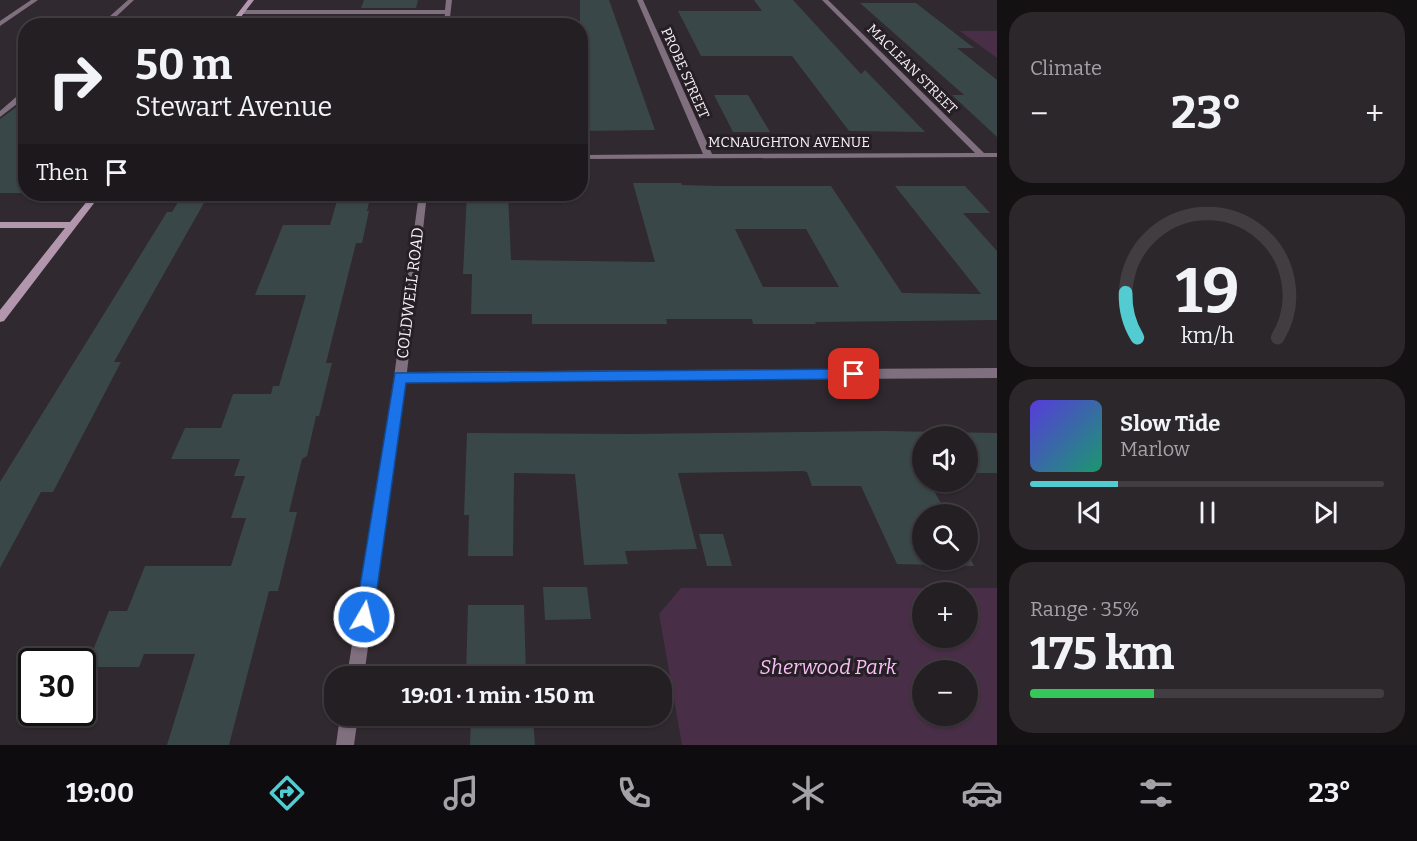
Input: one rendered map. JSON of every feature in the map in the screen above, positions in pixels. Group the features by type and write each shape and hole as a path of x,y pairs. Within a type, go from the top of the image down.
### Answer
{"street":[{"path":"0,24 35,0"},
{"path":"111,18 131,0"},
{"path":"237,18 251,0"},
{"path":"447,18 449,0"},
{"name":"PROBE STREET","path":"640,0 708,155"},
{"name":"MACLEAN STREET","path":"825,0 982,156"},
{"path":"242,12 448,12"},
{"path":"0,115 18,100"},
{"name":"MCNAUGHTON AVENUE","path":"588,157 997,155"},
{"path":"0,318 91,201"},
{"name":"COLDWELL ROAD","path":"357,666 400,377 422,201"},
{"path":"0,225 72,225"},
{"path":"400,377 997,373"},
{"path":"345,745 348,726"}],"green space":[{"path":"960,31 997,31 997,58"},
{"name":"Sherwood Park","path":"681,588 912,588 912,648 978,648 978,588 997,588 997,745 682,745 672,688 672,666 668,666 659,614"}],"building":[{"path":"364,0 418,0 416,8 361,8"},
{"path":"580,0 609,0 655,130 588,131 588,18 580,18"},
{"path":"754,0 793,0 861,74 865,70 925,132 849,131 792,56 701,56 678,11 762,11"},
{"path":"860,3 916,3 974,48 957,48 997,80 997,137 952,95 964,95"},
{"path":"357,16 414,16 414,18 356,18"},
{"path":"714,95 748,95 770,132 733,132"},
{"path":"18,106 18,193 0,193 0,119"},
{"path":"633,183 831,186 902,293 981,294 895,186 965,186 990,213 963,213 997,251 997,320 753,324 752,319 666,319 667,324 532,324 532,314 471,314 472,274 463,274 467,201 508,201 511,260 655,262","holes":["735,229 806,229 839,287 763,287"]},
{"path":"179,201 205,201 114,362 121,362 53,492 41,492 0,568 0,482 167,212 172,212"},
{"path":"337,201 369,201 362,243 356,243 326,363 332,363 319,416 316,416 307,456 302,459 289,512 297,512 278,591 269,591 229,745 167,745 195,654 144,654 139,667 96,667 96,648 94,648 109,611 127,611 145,566 231,566 246,518 231,518 245,476 234,476 240,459 171,459 185,428 221,428 233,394 271,394 273,386 279,386 306,295 255,295 283,225 330,225"},
{"path":"912,431 912,492 935,492 941,504 912,504 912,564 897,564 861,486 812,486 807,472 803,471 678,473 697,549 625,551 628,564 584,565 575,474 514,473 513,556 468,556 469,515 464,515 467,433"},
{"path":"978,433 997,433 997,473 978,473"},
{"path":"699,534 723,534 732,566 707,566"},
{"path":"543,587 587,587 591,619 545,620"},
{"path":"468,605 524,605 526,666 466,666"},
{"path":"471,726 534,726 535,745 470,745"}],"route":[{"path":"364,617 400,377 854,374"}]}
